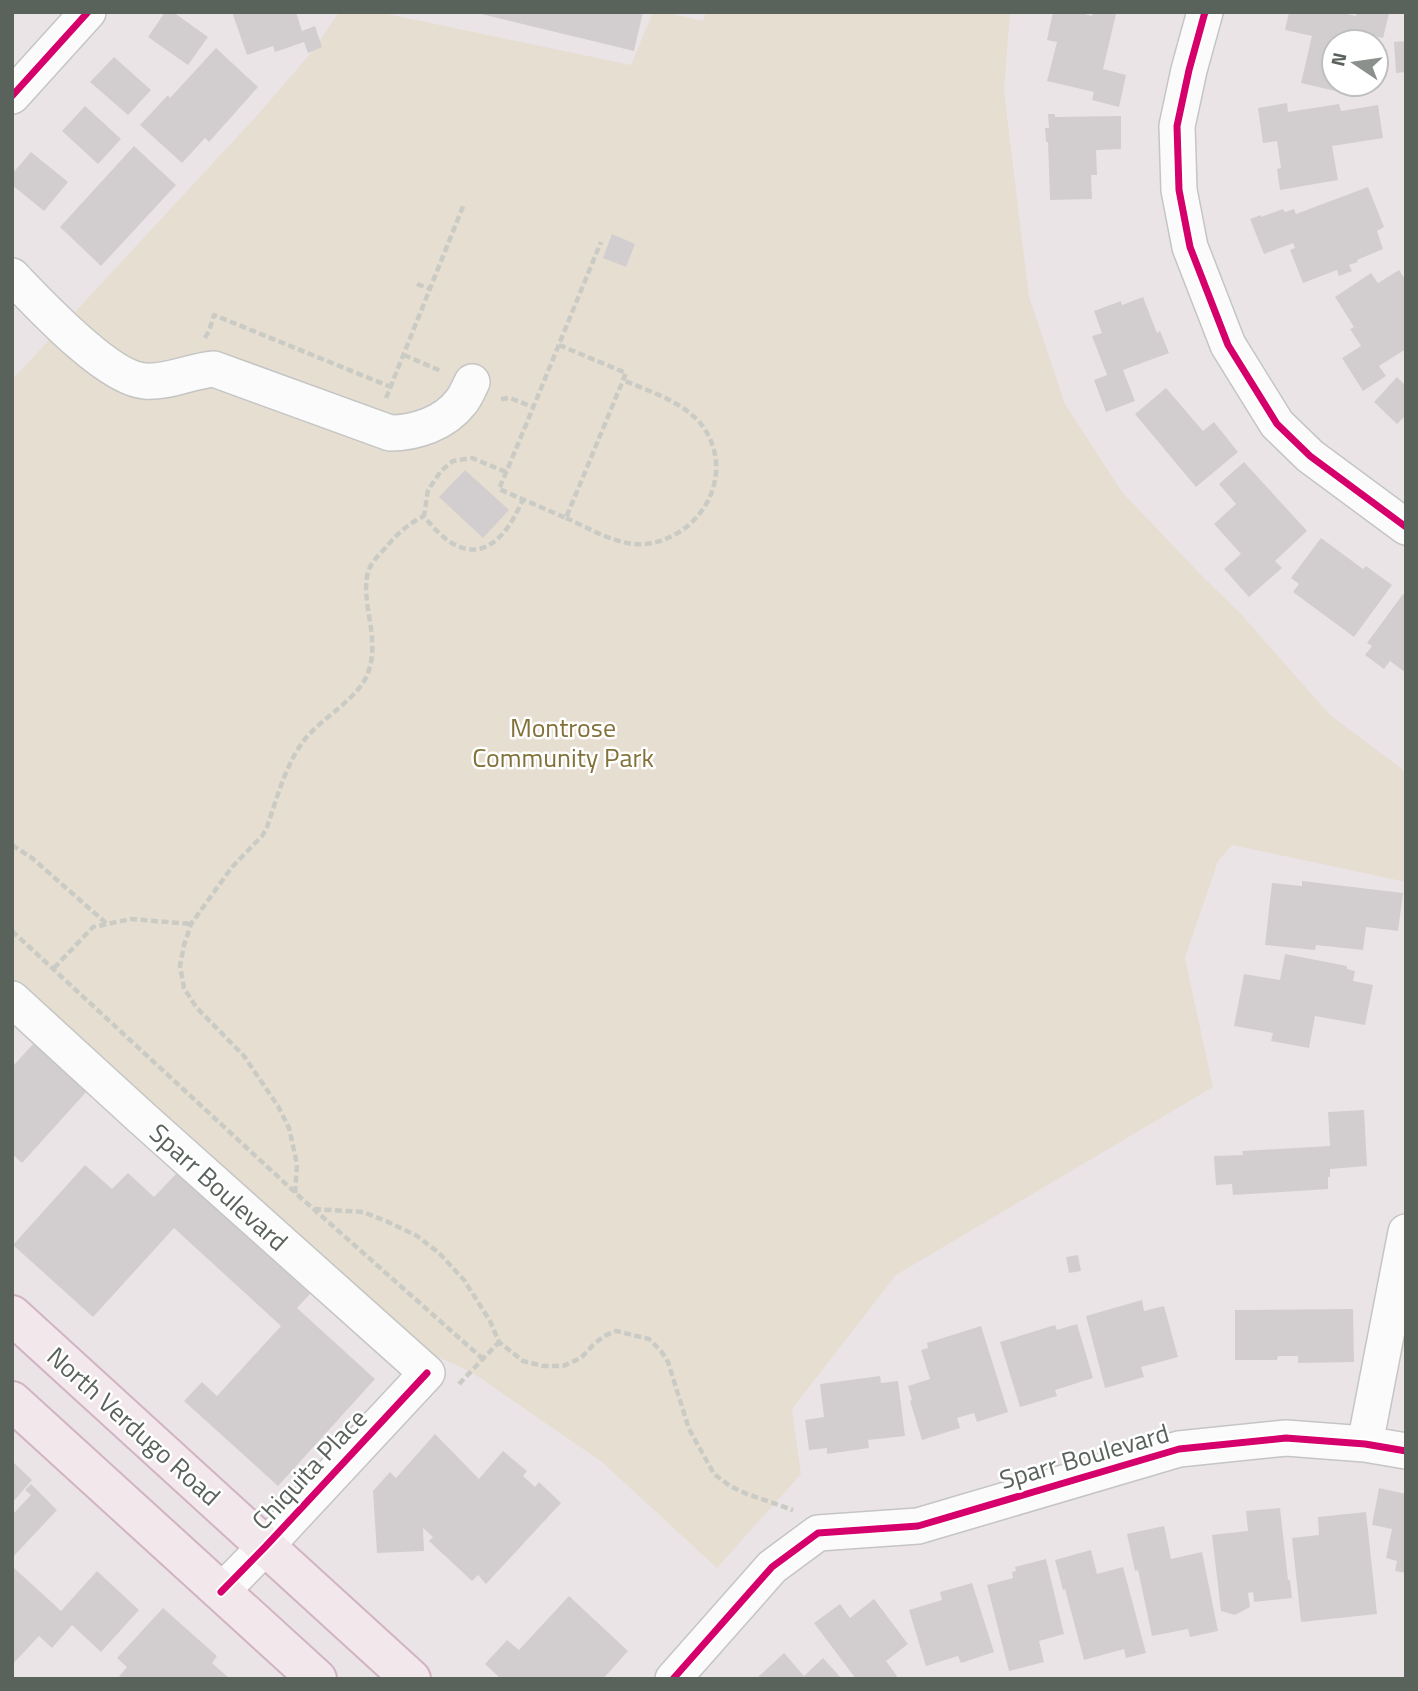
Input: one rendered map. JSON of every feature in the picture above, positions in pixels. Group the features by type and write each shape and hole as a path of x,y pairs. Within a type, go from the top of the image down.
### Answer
{"main road":[{"name":"North Verdugo Road","path":"12,1315 411,1679"},
{"path":"12,1401 317,1679"}],"street":[{"path":"12,96 88,12"},
{"path":"1205,12 1177,126 1179,190 1190,247 1227,345 1277,424 1310,456 1406,527"},
{"path":"12,276 63,328 101,360 128,378 142,382 156,382 214,369 390,433 403,433 440,421 462,402 471,383"},
{"name":"Sparr Boulevard","path":"12,999 184,1156 440,1382"},
{"path":"1365,1444 1406,1232"},
{"name":"Chiquita Place","path":"221,1592 440,1382"},
{"name":"Sparr Boulevard","path":"673,1679 772,1567 818,1533 918,1525 1179,1449 1286,1438 1365,1444 1406,1451"}],"path":[{"path":"375,429 464,204"},
{"path":"601,242 499,489 622,542 646,544 674,536 692,523 704,509 716,473 715,450 704,428 688,412 670,400 623,380"},
{"path":"417,284 430,289"},
{"path":"214,315 391,387"},
{"path":"559,345 626,373 566,518"},
{"path":"404,355 471,383"},
{"path":"506,472 472,458 453,461 441,471 428,489 424,516 436,533 451,543 474,551 490,546 504,533 523,499"},
{"path":"295,1193 297,1164 289,1128 278,1106 244,1056 196,1007 184,988 180,966 184,945 191,924 232,867 262,836 292,759 305,739 354,693 367,676 372,659 373,640 368,570 408,524 424,516"},
{"path":"12,845 32,858 106,923"},
{"path":"54,968 93,927 131,919 191,924"},
{"path":"12,931 295,1193 483,1359"},
{"path":"314,1209 363,1212 417,1236 439,1252 464,1280 499,1342 523,1361 543,1366 563,1366 581,1358 604,1336 616,1331 649,1339 668,1362 689,1429 714,1474 747,1494 793,1509"},
{"path":"440,1382 483,1359 499,1342"}],"green space":[{"name":"Montrose Community Park","path":"339,12 378,12 631,65 653,12 703,21 706,12 1010,12 1004,91 1029,297 1065,404 1122,492 1241,614 1330,715 1406,772 1406,882 1232,845 1218,861 1185,958 1213,1087 896,1275 792,1409 801,1474 717,1568 602,1462 473,1373 405,1342 12,983 12,380 261,111 315,48"}],"building":[{"path":"165,12 173,12 208,37 188,65 148,37"},
{"path":"232,12 296,12 302,31 315,26 322,47 308,53 304,42 275,52 273,46 247,55"},
{"path":"473,12 643,12 634,51"},
{"path":"1053,12 1077,12 1092,16 1092,12 1116,14 1103,69 1126,75 1119,107 1092,100 1094,92 1047,81 1057,42 1047,40"},
{"path":"1289,12 1338,12 1356,16 1357,12 1389,14 1386,28 1320,28 1320,87 1301,83 1312,36 1285,30"},
{"path":"1406,41 1406,72 1396,73 1394,42"},
{"path":"216,48 258,87 209,142 205,138 182,163 140,125 168,95 170,98"},
{"path":"114,57 151,90 128,115 90,82"},
{"path":"1287,103 1288,112 1339,104 1341,111 1378,105 1383,138 1332,146 1338,180 1280,190 1277,169 1281,168 1277,141 1263,143 1258,108"},
{"path":"85,106 121,139 98,164 62,131"},
{"path":"1048,114 1055,114 1055,117 1121,116 1121,149 1096,150 1097,175 1091,175 1092,199 1050,200 1045,128 1049,128"},
{"path":"134,146 176,185 101,266 60,227"},
{"path":"31,152 68,182 44,211 12,185 12,174"},
{"path":"1368,187 1384,227 1377,231 1383,249 1349,265 1352,271 1339,276 1337,270 1303,283 1290,250 1295,248 1293,243 1264,254 1250,219 1283,209 1285,212 1294,209 1296,214"},
{"path":"612,234 635,244 626,267 603,258"},
{"path":"1399,270 1406,281 1406,349 1379,366 1386,376 1363,391 1342,358 1361,346 1350,329 1354,327 1335,297 1371,273 1378,283"},
{"path":"1143,297 1157,333 1160,331 1169,353 1123,370 1135,401 1106,412 1094,380 1107,375 1092,336 1102,333 1094,311 1121,301 1122,305"},
{"path":"1397,377 1406,386 1406,415 1397,424 1374,402"},
{"path":"1166,388 1203,431 1214,422 1238,452 1196,487 1135,414"},
{"path":"1244,462 1307,531 1275,561 1282,568 1249,597 1224,569 1241,554 1214,524 1236,504 1219,484"},
{"path":"465,470 509,510 483,538 439,497"},
{"path":"1321,538 1363,569 1366,566 1392,585 1354,637 1293,592 1299,584 1291,578"},
{"path":"1403,594 1406,596 1406,673 1390,661 1384,669 1365,655 1372,646 1367,643"},
{"path":"1302,881 1403,893 1398,931 1366,927 1363,950 1316,945 1315,950 1265,945 1272,883 1302,886"},
{"path":"1285,954 1347,966 1347,969 1355,971 1353,981 1373,985 1365,1025 1315,1016 1309,1048 1271,1041 1273,1033 1234,1026 1244,974 1280,980"},
{"path":"35,1042 87,1091 22,1163 12,1154 12,1067"},
{"path":"1364,1110 1367,1166 1330,1169 1328,1189 1233,1195 1232,1184 1216,1185 1214,1156 1243,1155 1242,1151 1330,1146 1328,1112"},
{"path":"85,1165 112,1189 128,1173 154,1197 177,1173 310,1294 297,1308 375,1379 278,1486 184,1401 202,1382 217,1396 281,1326 174,1228 93,1317 13,1245"},
{"path":"1078,1255 1081,1271 1069,1273 1066,1257"},
{"path":"1142,1300 1144,1311 1164,1306 1178,1357 1141,1367 1144,1377 1105,1388 1086,1316"},
{"path":"1353,1309 1354,1362 1298,1363 1298,1356 1278,1356 1277,1360 1235,1360 1235,1310"},
{"path":"1077,1324 1093,1378 1055,1390 1057,1396 1020,1407 1000,1342 1055,1325 1057,1330"},
{"path":"981,1326 1008,1412 977,1422 974,1413 957,1418 960,1428 922,1440 908,1386 930,1379 921,1350 928,1348 927,1343"},
{"path":"880,1376 881,1383 898,1381 905,1436 868,1440 869,1448 827,1454 827,1448 809,1450 805,1420 824,1417 820,1384"},
{"path":"435,1434 479,1479 503,1451 527,1471 523,1476 535,1487 539,1482 561,1503 486,1584 478,1575 472,1581 429,1541 433,1537 423,1528 424,1551 377,1553 373,1491 390,1472 396,1478"},
{"path":"12,1461 32,1480 12,1503"},
{"path":"31,1484 57,1510 12,1558 12,1515 31,1495 25,1490"},
{"path":"1379,1488 1406,1494 1406,1573 1395,1571 1397,1561 1386,1558 1392,1529 1372,1525"},
{"path":"1280,1508 1292,1598 1254,1602 1253,1592 1248,1593 1250,1607 1235,1615 1221,1611 1212,1535 1248,1531 1246,1511"},
{"path":"1366,1512 1377,1614 1301,1622 1292,1538 1319,1535 1318,1517"},
{"path":"1164,1526 1171,1559 1202,1552 1218,1631 1190,1637 1188,1629 1152,1636 1138,1570 1135,1571 1127,1534"},
{"path":"1091,1550 1097,1574 1123,1567 1146,1653 1126,1658 1124,1649 1084,1660 1055,1560"},
{"path":"1046,1559 1064,1634 1039,1641 1044,1662 1009,1671 987,1585 1013,1578 1015,1567"},
{"path":"12,1566 61,1611 97,1571 139,1610 101,1652 72,1625 52,1648 39,1636 12,1665"},
{"path":"972,1583 994,1652 961,1663 958,1656 926,1666 909,1610 942,1600 940,1592"},
{"path":"569,1596 628,1651 603,1679 501,1679 485,1664 507,1640 519,1650"},
{"path":"874,1599 908,1644 886,1661 897,1676 894,1679 856,1679 814,1623 840,1604 850,1618"},
{"path":"163,1608 217,1656 212,1663 230,1679 117,1679 127,1667 117,1658"},
{"path":"784,1653 804,1676 823,1658 842,1679 756,1679"}],"cycle path":[{"path":"12,96 88,12"},
{"path":"1205,12 1177,126 1179,190 1190,247 1228,345 1277,424 1310,456 1406,527"},
{"path":"221,1592 427,1373"},
{"path":"673,1679 772,1567 818,1533 918,1526 1179,1449 1286,1438 1365,1444 1406,1451"}]}
